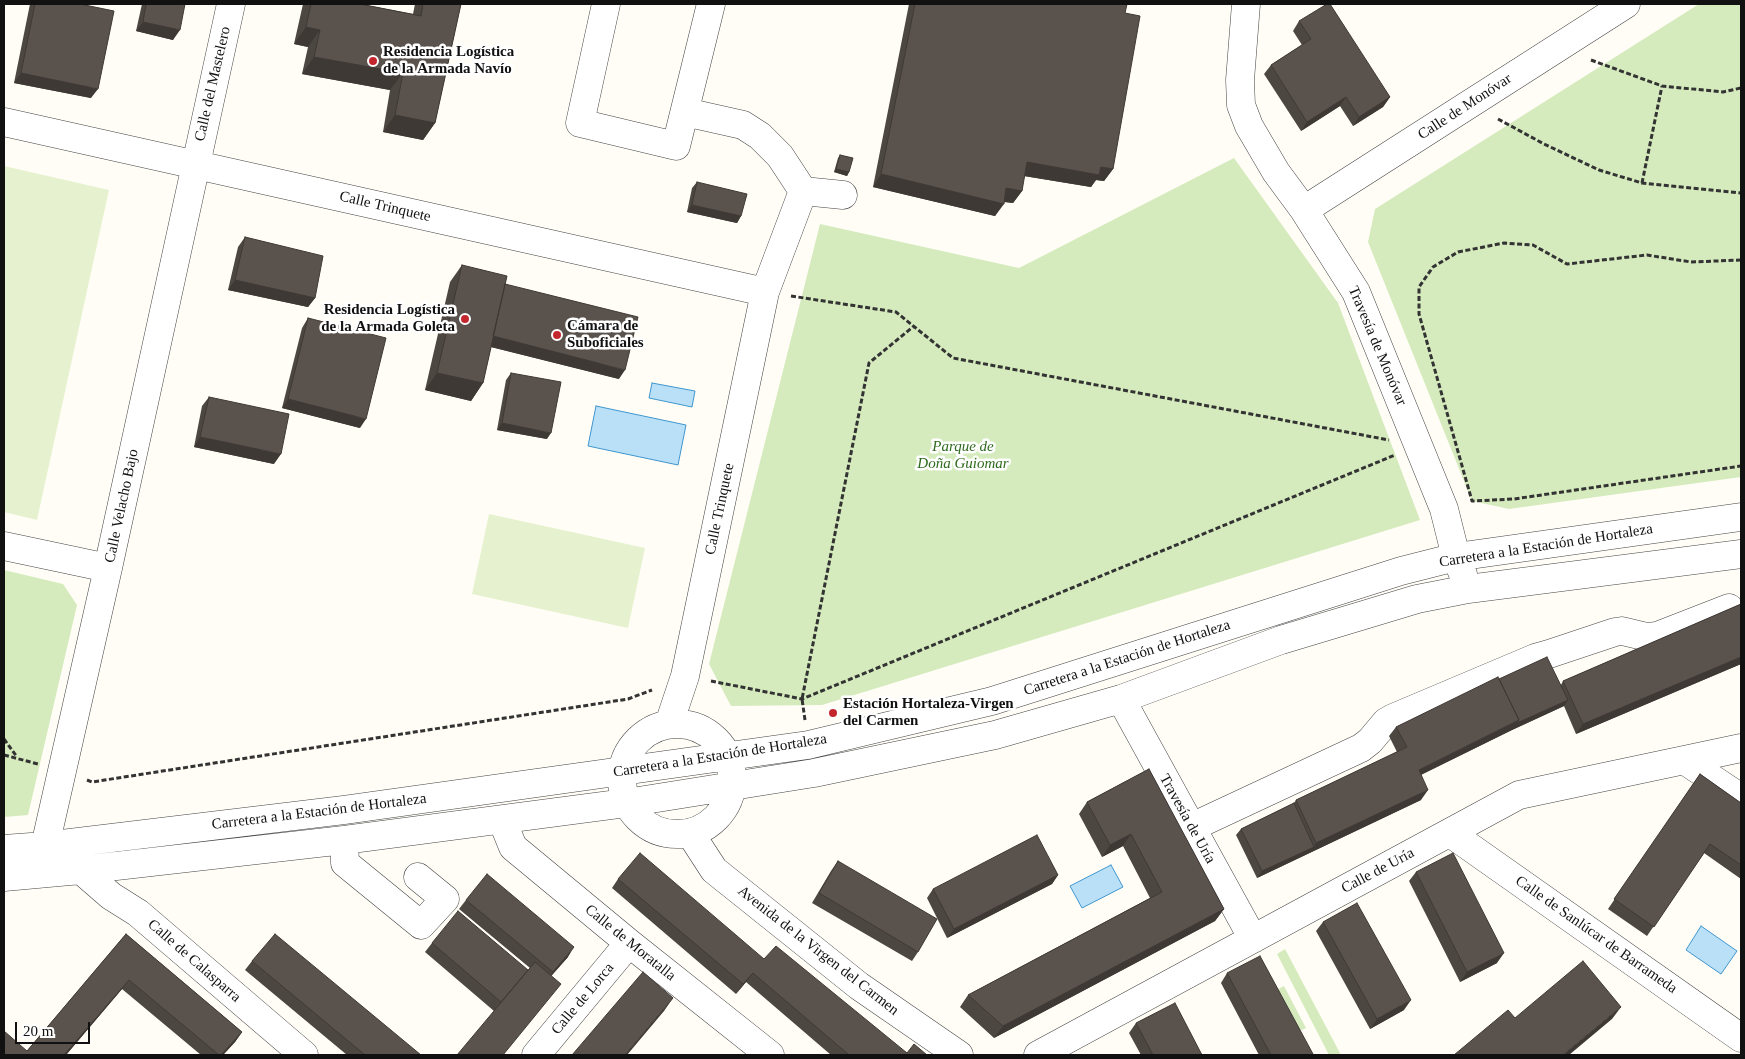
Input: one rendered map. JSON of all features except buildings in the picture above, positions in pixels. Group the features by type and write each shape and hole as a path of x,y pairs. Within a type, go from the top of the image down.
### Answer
{"street":[{"name":"Calle del Mastelero","path":"195,164 231,4"},
{"path":"606,4 580,123 676,146 711,4"},
{"name":"Travesía de Monóvar","path":"1246,4 1240,80 1241,105 1249,126 1276,172 1304,210 1356,292 1444,509 1456,557 1468,589"},
{"name":"Calle de Monóvar","path":"1304,210 1626,4"},
{"path":"685,112 742,125 760,136 780,156 802,191 842,195"},
{"name":"Calle Trinquete","path":"4,122 765,292"},
{"name":"Calle Velacho Bajo","path":"45,846 108,568 195,164"},
{"name":"Calle Trinquete","path":"669,724 685,676 765,292 802,191"},
{"name":"Carretera a la Estación de Hortaleza","path":"4,849 45,846 344,810 808,745 992,702 1401,571 1456,557 1741,517"},
{"path":"4,546 108,568"},
{"name":"Carretera a la Estación de Hortaleza","path":"4,877 344,840 502,820 626,803 814,773 995,735 1122,699 1281,640 1405,602 1468,589 1741,554"},
{"path":"1192,827 1361,748 1386,722 1393,718 1534,658 1615,632 1622,631 1647,637 1657,636 1729,608"},
{"name":"Travesía de Uría","path":"1122,699 1253,939"},
{"path":"669,724 686,724 703,730 717,740 727,755 732,770 732,787 727,803 718,816 705,826 690,833 671,834 653,829 638,818 626,803 622,788 622,771 626,754 637,740 651,729 669,724"},
{"name":"Calle de Uría","path":"1038,1055 1519,795 1741,748"},
{"path":"1684,760 1741,798"},
{"name":"Calle de Moratalla","path":"502,820 513,847 629,943 770,1055"},
{"name":"Avenida de la Virgen del Carmen","path":"690,833 714,870 859,986 959,1055"},
{"name":"Calle de Sanlúcar de Barrameda","path":"1450,833 1741,1038"},
{"path":"344,840 345,863 421,925 445,899 418,877"},
{"name":"Calle de Calasparra","path":"81,870 111,896 138,914 304,1055"},
{"name":"Calle de Lorca","path":"536,1055 629,943"}],"path":[{"path":"1591,60 1662,86 1723,92 1741,88"},
{"path":"1642,183 1662,86"},
{"path":"1498,119 1544,144 1599,170 1642,183 1741,193"},
{"path":"1741,260 1691,262 1647,255 1567,264 1533,245 1504,243 1458,252 1433,267 1419,287 1419,314 1472,501 1514,498 1741,466"},
{"path":"765,292 896,312 954,358 1419,446"},
{"path":"808,745 802,699 869,363 914,326"},
{"path":"685,676 802,699 1419,446"},
{"path":"4,755 17,757 92,782 628,699 654,690"},
{"path":"4,739 17,757"}],"green space":[{"path":"1699,4 1741,4 1741,477 1509,509 1472,501 1368,242 1375,209"},
{"name":"Parque de Doña Guiomar","path":"1234,158 1338,303 1420,520 822,705 731,706 709,664 820,224 1019,268"},
{"path":"4,166 109,190 37,520 4,512"},
{"path":"489,514 645,548 628,628 472,594"},
{"path":"4,570 63,584 77,605 28,815 4,817"},
{"path":"1285,949 1341,1055 1329,1055 1277,954"},
{"path":"1284,986 1306,1028 1291,1035 1269,994"}],"water":[{"path":"652,383 695,391 692,407 649,398"},
{"path":"596,406 686,425 678,465 588,446"},
{"path":"1111,865 1123,887 1082,908 1070,886"},
{"path":"1701,926 1737,951 1721,974 1686,950"}],"place":[{"name":"Residencia Logística de la Armada Navío","path":"373,61"},
{"name":"Residencia Logística de la Armada Goleta","path":"465,319"},
{"name":"Cámara de Suboficiales","path":"557,335"},
{"name":"Estación Hortaleza-Virgen del Carmen","path":"833,713"}]}
